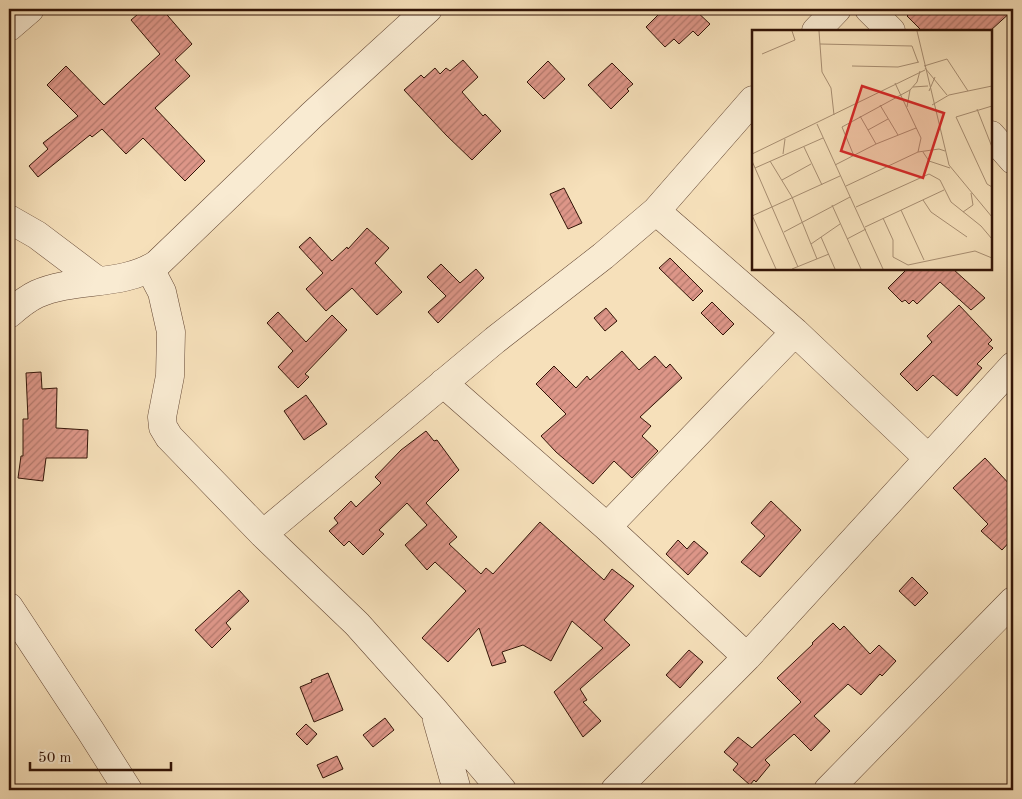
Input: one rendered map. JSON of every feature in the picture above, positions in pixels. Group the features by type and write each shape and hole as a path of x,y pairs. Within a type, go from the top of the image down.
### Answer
{"street":[{"path":"9,27 30,9"},
{"path":"9,314 25,300 53,288 131,275 150,269 428,9"},
{"path":"817,30 837,9"},
{"path":"869,9 890,30"},
{"path":"263,534 443,383 603,256 656,211 752,101"},
{"path":"992,136 1013,160"},
{"path":"656,211 795,332 928,458"},
{"path":"9,219 37,235 98,281"},
{"path":"150,269 162,292 171,332 170,376 162,417 163,428 169,437 263,534 357,624 502,790"},
{"path":"606,526 795,332"},
{"path":"615,790 747,657 1013,366"},
{"path":"443,383 606,526 747,657"},
{"path":"828,790 1013,601"},
{"path":"9,607 128,790"},
{"path":"433,709 457,790"}],"building":[{"path":"144,9 162,9 192,44 175,60 190,76 155,108 205,161 185,181 143,138 126,154 102,129 92,137 90,135 38,177 29,166 48,149 43,143 78,116 47,85 66,66 104,105 160,54 131,20"},
{"path":"664,9 694,9 710,24 698,36 693,31 679,44 674,39 665,47 646,27"},
{"path":"914,9 1013,9 991,30 921,30 907,16"},
{"path":"463,60 478,77 462,92 483,116 485,114 501,131 472,160 404,90 421,75 424,78 435,68 440,74 446,68 450,71"},
{"path":"548,61 565,79 544,99 527,82"},
{"path":"612,63 633,84 627,89 629,91 611,109 588,85"},
{"path":"564,188 582,223 568,229 550,194"},
{"path":"367,228 389,248 375,263 402,292 377,315 352,288 326,311 306,289 323,273 299,247 310,237 332,261 347,247 348,249"},
{"path":"670,258 703,291 693,301 659,268"},
{"path":"441,264 460,283 476,269 484,278 438,323 428,312 446,296 427,277"},
{"path":"906,270 954,270 985,298 971,310 940,282 917,304 913,300 909,304 905,300 902,302 888,288"},
{"path":"712,302 734,324 723,335 701,313"},
{"path":"959,305 992,340 988,344 993,348 977,364 982,368 957,396 933,375 917,391 900,374 932,342 927,336"},
{"path":"606,308 617,321 605,331 594,318"},
{"path":"278,312 306,342 332,315 347,330 305,374 309,377 298,388 278,367 293,351 267,323"},
{"path":"622,351 639,370 655,356 666,368 670,364 682,378 640,417 651,426 642,436 658,451 632,478 614,461 593,484 556,452 541,436 566,414 536,384 554,366 576,388 587,376 590,380"},
{"path":"41,372 42,389 57,388 56,428 88,430 87,458 46,458 43,481 18,478 21,456 23,456 23,419 28,419 26,373"},
{"path":"306,395 327,424 304,440 284,411"},
{"path":"426,431 434,441 437,440 459,470 426,503 457,537 449,544 481,574 486,568 493,574 540,522 604,580 612,569 634,586 604,620 630,645 580,689 587,700 583,702 601,721 583,737 554,692 603,648 572,621 551,661 523,645 502,652 506,662 492,666 479,628 448,662 422,638 466,591 435,562 427,570 405,545 427,525 407,503 379,530 384,534 363,555 349,541 344,546 329,531 338,523 334,518 351,501 356,507 381,483 375,477 401,450"},
{"path":"985,458 1013,488 1013,538 1002,550 981,531 988,524 953,488"},
{"path":"771,501 801,530 760,577 741,562 765,536 751,523"},
{"path":"678,540 687,549 694,541 708,553 688,575 666,554"},
{"path":"912,577 928,593 915,606 899,591"},
{"path":"239,590 249,601 226,623 231,629 212,648 195,630"},
{"path":"833,623 840,630 844,626 870,654 879,645 896,661 882,676 880,674 861,695 848,684 814,716 830,731 811,751 794,734 765,760 770,765 756,782 754,780 750,785 733,770 738,764 724,752 738,737 752,748 801,702 777,678"},
{"path":"689,650 703,662 680,688 666,675"},
{"path":"328,673 343,710 314,722 300,687"},
{"path":"385,718 394,730 373,747 363,735"},
{"path":"306,724 317,734 307,745 296,734"},
{"path":"337,756 343,769 323,778 317,765"}]}
